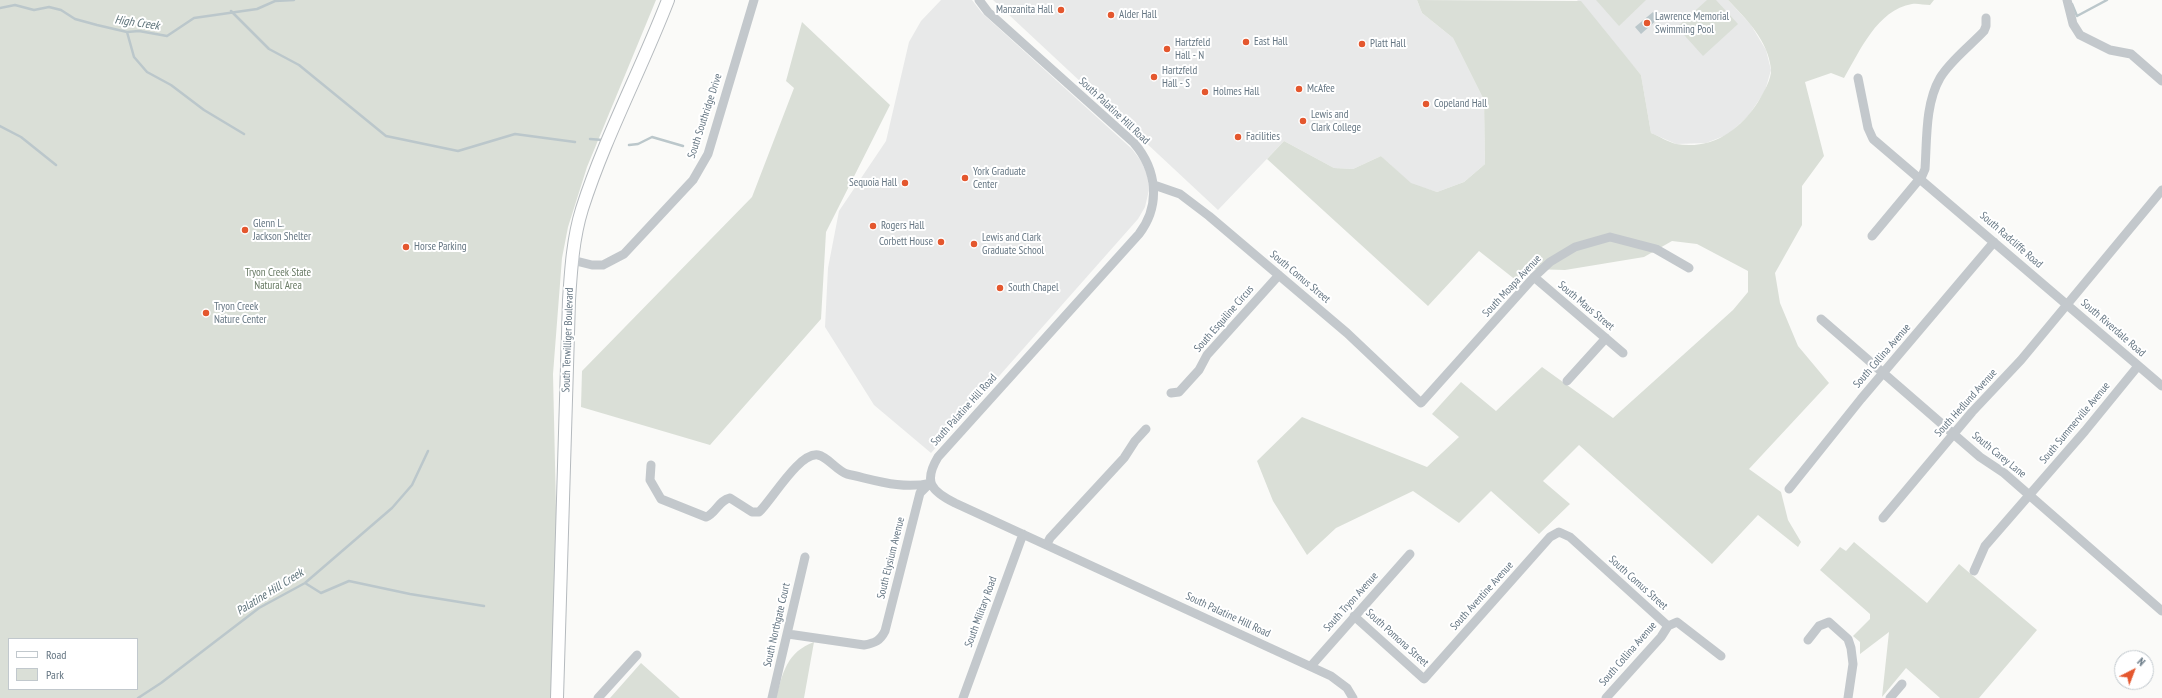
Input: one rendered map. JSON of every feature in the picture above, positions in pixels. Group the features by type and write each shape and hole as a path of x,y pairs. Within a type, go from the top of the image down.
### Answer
{"main road":[{"name":"South Terwilliger Boulevard","path":"557,698 569,300 572,260 578,228 591,183 668,0"}],"street":[{"name":"South Southridge Drive","path":"572,260 592,265 603,265 624,254 699,172 708,154 754,0"},
{"name":"South Palatine Hill Road","path":"979,0 988,12 1134,143 1149,167 1154,185 1151,211 1139,234 938,457 930,472 930,483 946,498 1311,666 1340,682 1352,698"},
{"path":"2067,0 2073,24 2080,35 2110,50 2131,54 2162,81"},
{"path":"1872,236 1920,179 1925,169 1930,110 1937,84 1947,69 1984,31 1986,26 1986,18"},
{"name":"South Radcliffe Road","path":"1858,78 1868,128 1873,139 2067,304"},
{"name":"South Comus Street","path":"1154,185 1185,197 1347,333 1421,403"},
{"path":"2067,304 2162,190"},
{"name":"South Moapa Avenue","path":"1421,403 1534,277 1550,262 1575,247 1610,237 1656,249 1690,268"},
{"name":"South Collina Avenue","path":"1789,488 1884,372 1994,242"},
{"name":"South Esquiline Circus","path":"1172,393 1178,393 1184,387 1197,372 1207,355 1279,275"},
{"name":"South Maus Street","path":"1534,277 1623,353"},
{"name":"South Riverdale Road","path":"2067,304 2162,386"},
{"name":"South Hedlund Avenue","path":"1883,518 1954,434 2021,360 2067,304"},
{"name":"South Carey Lane","path":"1821,318 1954,434 2029,496 2162,611"},
{"path":"1567,381 1606,338"},
{"name":"South Summerville Avenue","path":"1974,571 1985,546 2138,366"},
{"path":"1047,544 1050,538 1126,456 1135,441 1146,429"},
{"path":"651,465 650,480 658,496 665,501 706,517 712,514 724,500 730,498 756,513 762,509 789,475 803,461 814,455 821,456 839,471 854,475 904,486 916,486 930,483"},
{"name":"South Elysium Avenue","path":"788,634 864,645 878,641 885,631 920,493 930,483"},
{"name":"South Comus Street","path":"1559,532 1570,537 1668,626 1677,622 1721,656"},
{"name":"South Aventine Avenue","path":"1424,679 1550,537 1559,532"},
{"name":"South Military Road","path":"962,698 1023,534"},
{"name":"South Tryon Avenue","path":"1311,666 1410,554"},
{"name":"South Northgate Court","path":"772,698 805,557"},
{"name":"South Pomona Street","path":"1354,616 1424,679"},
{"path":"1808,640 1819,626 1829,622 1848,639 1853,664 1848,698"},
{"name":"South Collina Avenue","path":"1606,698 1668,626"},
{"path":"598,698 637,655"},
{"path":"1890,698 1902,684"}],"shaded area":[{"name":"Lewis and Clark Graduate School","path":"941,0 972,0 982,13 1132,149 1141,161 1147,174 1149,190 1145,207 1138,219 931,453 874,405 825,327 828,268 839,211 886,141 909,42 921,21"},
{"name":"Lewis and Clark College","path":"993,0 1417,0 1422,13 1453,38 1484,100 1485,164 1464,182 1437,192 1411,184 1381,156 1353,169 1334,168 1284,141 1218,210"},
{"path":"1577,0 1728,0 1751,25 1766,50 1771,70 1765,91 1749,115 1729,134 1706,143 1676,144 1651,133 1641,75"},
{"name":"Lawrence Memorial Swimming Pool","path":"1653,12 1659,18 1641,34 1635,27"}],"green space":[{"name":"Tryon Creek State Natural Area","path":"0,0 656,0 587,167 568,227 562,258 553,374 557,553 552,698 0,698"},
{"path":"1417,0 1581,1 1641,75 1651,133 1676,144 1689,145 1713,141 1733,130 1742,122 1758,102 1770,77 1771,69 1769,58 1761,39 1728,0 1934,0 1930,5 1912,4 1889,14 1879,23 1863,44 1844,78 1831,73 1805,82 1824,156 1802,186 1802,225 1775,273 1780,303 1798,346 1829,383 1749,469 1781,492 1788,520 1801,542 1798,547 1758,515 1712,564 1579,445 1543,481 1570,504 1539,534 1491,491 1459,523 1413,491 1336,528 1307,555 1273,501 1257,461 1302,417 1427,467 1459,437 1432,414 1461,382 1496,411 1542,367 1613,418 1733,310 1748,292 1748,271 1697,244 1672,241 1644,257 1565,270 1531,269 1517,281 1479,251 1428,306 1267,159 1284,141 1334,168 1353,169 1381,156 1411,183 1437,192 1464,182 1485,164 1484,100 1453,38 1422,13"},
{"path":"1596,0 1646,0 1619,26"},
{"path":"1707,0 1716,0 1738,24 1703,56 1677,27"},
{"path":"802,22 890,105 826,232 821,319 710,445 581,407 582,371 752,197 794,88 786,81"},
{"path":"1854,542 1927,603 1959,564 2037,630 1979,698 1940,698 1906,668 1882,697 1889,632 1860,654 1860,642 1853,636 1870,619 1870,614 1820,570 1840,547 1846,551"},
{"path":"814,642 804,698 776,698 784,671 792,657 805,646"},
{"path":"641,663 680,698 610,698"}],"waterway":[{"name":"High Creek","path":"0,8 15,5 34,10 49,7 61,10 75,19 97,25 127,32 139,31 167,36 194,18 257,9 275,1 294,0"},
{"path":"2072,4 2077,16 2107,0"},
{"path":"231,11 269,49 299,65 386,136 458,151 515,134 575,142"},
{"path":"127,32 134,57 147,72 171,85 204,110 244,134"},
{"path":"0,126 21,137 56,165"},
{"path":"629,145 638,144 652,137 683,146"},
{"path":"590,139 603,140"},
{"name":"Palatine Hill Creek","path":"138,698 161,683 259,608 305,583 392,508 412,485 428,451"},
{"path":"305,583 321,593 349,581 410,594 484,606"}],"place":[{"name":"Manzanita Hall","path":"1061,10"},
{"name":"Alder Hall","path":"1111,15"},
{"name":"Lawrence Memorial Swimming Pool","path":"1647,23"},
{"name":"East Hall","path":"1246,42"},
{"name":"Platt Hall","path":"1362,44"},
{"name":"Hartzfeld Hall - N","path":"1167,49"},
{"name":"Hartzfeld Hall - S","path":"1154,77"},
{"name":"McAfee","path":"1299,89"},
{"name":"Holmes Hall","path":"1205,92"},
{"name":"Copeland Hall","path":"1426,104"},
{"name":"Lewis and Clark College","path":"1303,121"},
{"name":"Facilities","path":"1238,137"},
{"name":"York Graduate Center","path":"965,178"},
{"name":"Sequoia Hall","path":"905,183"},
{"name":"Rogers Hall","path":"873,226"},
{"name":"Glenn L. Jackson Shelter","path":"245,230"},
{"name":"Corbett House","path":"941,242"},
{"name":"Lewis and Clark Graduate School","path":"974,244"},
{"name":"Horse Parking","path":"406,247"},
{"name":"South Chapel","path":"1000,288"},
{"name":"Tryon Creek Nature Center","path":"206,313"}]}
